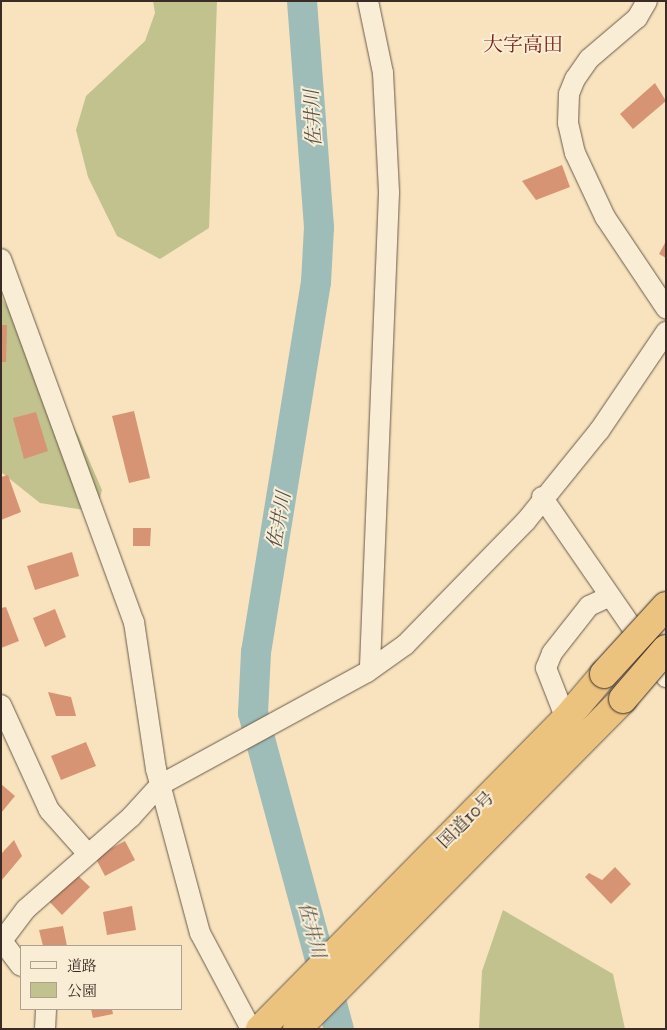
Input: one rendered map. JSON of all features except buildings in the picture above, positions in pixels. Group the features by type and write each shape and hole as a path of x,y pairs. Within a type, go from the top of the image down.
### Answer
{"highway":[{"name":"国道10号","path":"260,1026 566,719 666,606"},
{"name":"国道10号","path":"297,1029 409,918 581,737 623,699 666,649"}],"street":[{"path":"368,1 383,73 390,193 370,670"},
{"path":"647,1 637,18 589,59 575,79 569,94 568,123 575,152 604,217 666,308"},
{"path":"1,259 134,622 160,785 206,949 260,1026"},
{"path":"20,965 2,941 26,909 88,854 160,785 370,670 450,603 599,431 666,332"},
{"path":"542,497 666,677"},
{"path":"566,719 546,668 552,653 590,606 610,596"},
{"path":"1,705 49,810 88,854"},
{"path":"45,1029 46,1010"}],"green space":[{"path":"153,1 217,1 209,228 160,259 117,236 88,177 76,130 86,96 145,41 155,13"},
{"path":"1,296 79,437 102,490 98,506 84,510 40,503 1,472"},
{"path":"503,910 613,974 625,1029 479,1029 482,971"}],"waterway":[{"name":"佐井川","path":"302,1 319,227 316,282 256,652 253,713 339,1029"}],"district":[{"name":"大字高田","path":"523,44"}]}
